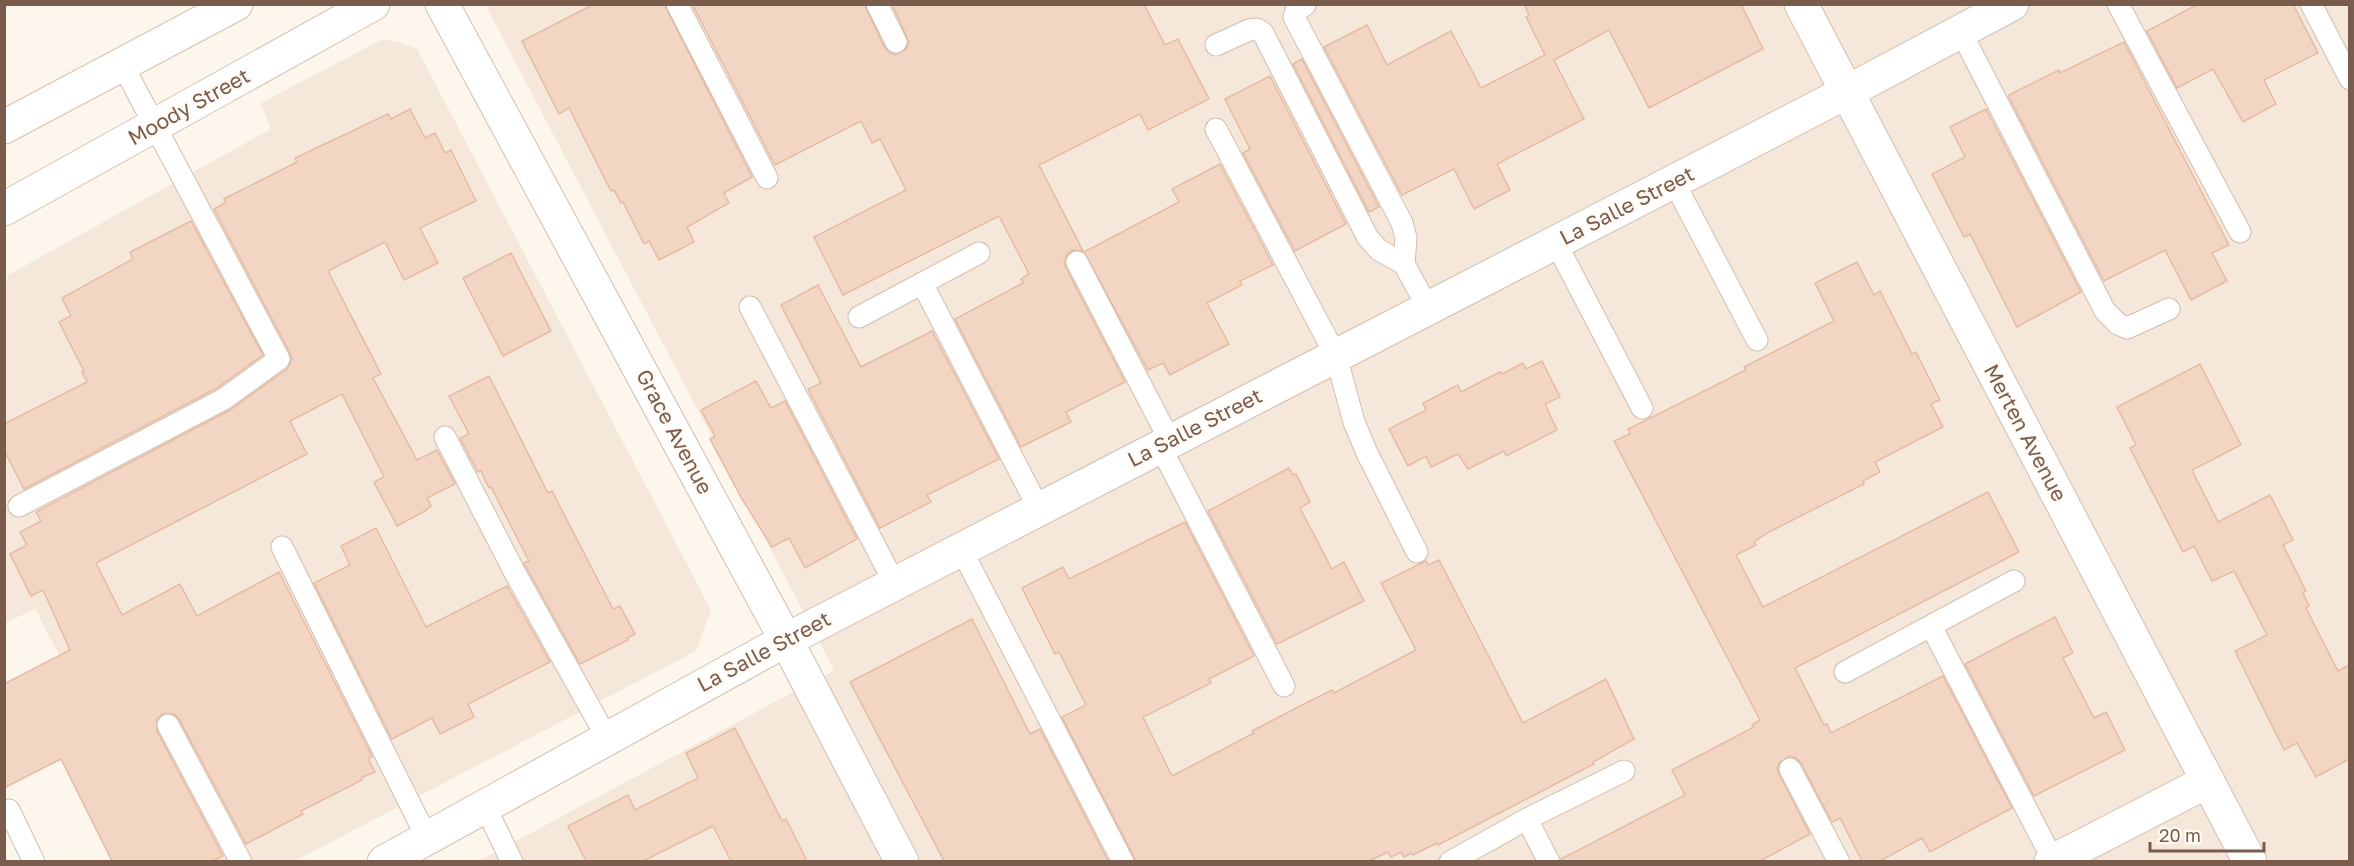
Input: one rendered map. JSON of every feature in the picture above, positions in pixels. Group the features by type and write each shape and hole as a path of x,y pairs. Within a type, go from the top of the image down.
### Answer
{"street":[{"path":"4,127 236,4"},
{"name":"Moody Street","path":"4,209 373,4"},
{"name":"Grace Avenue","path":"442,4 786,640 902,861"},
{"name":"Merten Avenue","path":"1801,4 2250,861"},
{"name":"La Salle Street","path":"384,861 786,640 1674,182 2012,4"},
{"path":"2052,861 2208,781"}],"lane":[{"path":"677,4 767,178"},
{"path":"877,4 896,42"},
{"path":"2118,4 2240,232"},
{"path":"2311,4 2349,79"},
{"path":"1305,5 1296,11 1294,17 1402,223 1406,238 1404,264"},
{"path":"1216,45 1249,30 1257,29 1263,33 1368,237 1380,250 1404,264 1428,308"},
{"path":"1961,32 2105,311 2118,324 2127,328 2169,309"},
{"path":"20,506 224,399 279,359 122,64"},
{"path":"1216,129 1336,356 1354,422 1367,453 1417,552"},
{"path":"1674,182 1758,340"},
{"path":"1556,243 1642,408"},
{"path":"859,317 979,253"},
{"path":"1077,262 1284,686"},
{"path":"922,284 1039,509"},
{"path":"750,306 895,584"},
{"path":"445,436 515,573 607,738"},
{"path":"282,548 427,838"},
{"path":"961,549 1123,861"},
{"path":"1845,672 2014,581"},
{"path":"1930,626 2052,861"},
{"path":"168,725 241,861"},
{"path":"1790,769 1839,861"},
{"path":"1450,861 1527,819 1624,771"},
{"path":"485,806 512,861"},
{"path":"9,810 34,861"},
{"path":"1527,819 1549,861"}],"shaded area":[{"path":"488,5 2349,5 2349,861 477,862 834,670 488,10"},
{"path":"381,40 396,41 417,49 711,610 696,651 295,861 167,862 35,609 5,623 4,296 8,275 271,129 261,103"}],"building":[{"path":"594,4 664,4 752,177 724,193 729,203 687,227 694,242 659,260 649,241 644,244 623,202 621,203 614,190 611,191 569,108 559,114 522,41"},
{"path":"692,4 864,4 885,48 896,55 906,49 909,42 892,4 1144,4 1165,45 1178,39 1209,99 1148,130 1140,114 1039,165 1083,251 1072,250 1067,255 1064,261 1066,268 1125,382 1066,412 1071,422 1021,447 955,319 1023,283 1021,279 1029,274 999,216 843,295 814,237 906,190 880,139 872,143 861,121 775,165"},
{"path":"1524,4 1741,4 1763,49 1649,108 1609,30 1554,60 1584,119 1497,164 1510,190 1474,209 1454,169 1402,195 1324,47 1367,25 1387,65 1451,31 1481,88 1545,55 1526,17 1529,15"},
{"path":"2198,4 2293,4 2318,53 2264,80 2276,104 2243,122 2213,69 2177,88 2147,31"},
{"path":"2124,42 2229,245 2212,253 2227,281 2191,300 2165,250 2104,281 2009,97 2059,70 2060,73"},
{"path":"1302,59 1379,207 1369,212 1293,64"},
{"path":"1270,76 1346,224 1295,251 1243,153 1250,149 1225,99"},
{"path":"410,109 425,138 435,133 445,153 451,150 476,201 420,228 438,263 404,280 385,242 328,271 381,374 373,378 417,460 437,450 455,484 427,498 431,506 397,526 374,482 384,477 342,394 290,421 307,454 96,563 122,615 180,584 197,616 279,572 369,750 372,757 368,759 375,772 301,811 303,814 246,844 179,719 174,714 163,714 157,719 157,731 223,856 212,861 112,861 61,759 4,788 4,684 70,650 43,590 31,596 10,554 27,545 20,532 41,521 36,512 230,410 287,369 292,359 290,353 214,209 225,202 224,199 297,162 295,158 388,114 391,119"},
{"path":"1986,109 2081,292 2017,327 1970,234 1964,237 1932,174 1965,157 1950,127"},
{"path":"1220,164 1273,265 1240,281 1242,285 1207,303 1229,344 1170,375 1163,363 1148,370 1084,252 1179,202 1172,189"},
{"path":"191,221 263,355 217,388 24,489 4,450 4,424 87,382 82,372 84,371 59,322 71,316 62,298 133,259 130,252"},
{"path":"511,253 551,331 503,356 463,278"},
{"path":"1857,262 1874,295 1880,291 1912,354 1916,352 1940,400 1931,404 1943,427 1875,462 1880,472 1863,481 1864,484 1769,532 1754,542 1756,545 1736,555 1763,607 1988,492 2019,552 1795,668 1824,725 1827,724 1831,733 1943,676 2012,808 1930,852 1922,838 1880,861 1862,861 1840,818 1832,822 1801,763 1790,756 1780,762 1777,768 1810,834 1760,861 1562,861 1561,859 1685,795 1672,770 1754,727 1752,725 1760,720 1614,441 1630,434 1628,429 1746,370 1744,367 1834,321 1815,283"},
{"path":"818,285 861,367 932,331 999,459 927,495 931,502 880,528 808,389 821,383 781,305"},
{"path":"1542,361 1560,397 1545,404 1557,430 1506,456 1504,451 1468,469 1458,454 1431,467 1426,456 1408,466 1389,429 1426,410 1423,403 1458,385 1461,392 1523,363 1526,369"},
{"path":"2200,364 2241,445 2192,470 2218,522 2270,495 2293,540 2283,545 2306,591 2303,593 2309,606 2306,608 2338,671 2349,665 2349,759 2316,777 2297,743 2284,750 2235,651 2267,635 2234,571 2212,581 2194,546 2183,552 2130,448 2136,445 2117,407"},
{"path":"489,376 548,493 552,491 613,609 620,606 635,634 627,638 628,640 580,664 524,563 529,561 491,487 489,488 481,471 478,472 460,438 469,434 449,396"},
{"path":"756,381 771,408 785,401 857,539 805,568 789,538 772,547 742,499 710,439 715,436 701,410"},
{"path":"1289,468 1293,475 1296,474 1310,502 1300,508 1332,569 1344,562 1364,601 1277,644 1208,511"},
{"path":"1185,522 1254,656 1209,679 1211,683 1143,717 1172,776 1300,706 1332,690 1334,693 1416,650 1381,583 1426,561 1428,565 1439,560 1523,723 1606,679 1634,739 1593,762 1594,764 1438,845 1437,843 1413,855 1412,853 1404,857 1401,852 1391,857 1388,852 1369,861 1136,861 1062,717 1086,705 1059,652 1055,654 1022,588 1063,567 1069,579"},
{"path":"376,528 426,627 507,586 550,662 468,704 474,717 440,734 432,718 392,739 314,583 350,565 341,546"},
{"path":"2055,617 2073,653 2063,658 2094,718 2106,712 2125,750 2034,796 1965,664"},
{"path":"972,619 1030,734 1040,729 1108,861 944,861 850,682"},
{"path":"735,728 782,821 786,819 807,861 731,861 713,826 643,861 586,861 568,826 628,795 635,810 698,778 686,753"}]}
